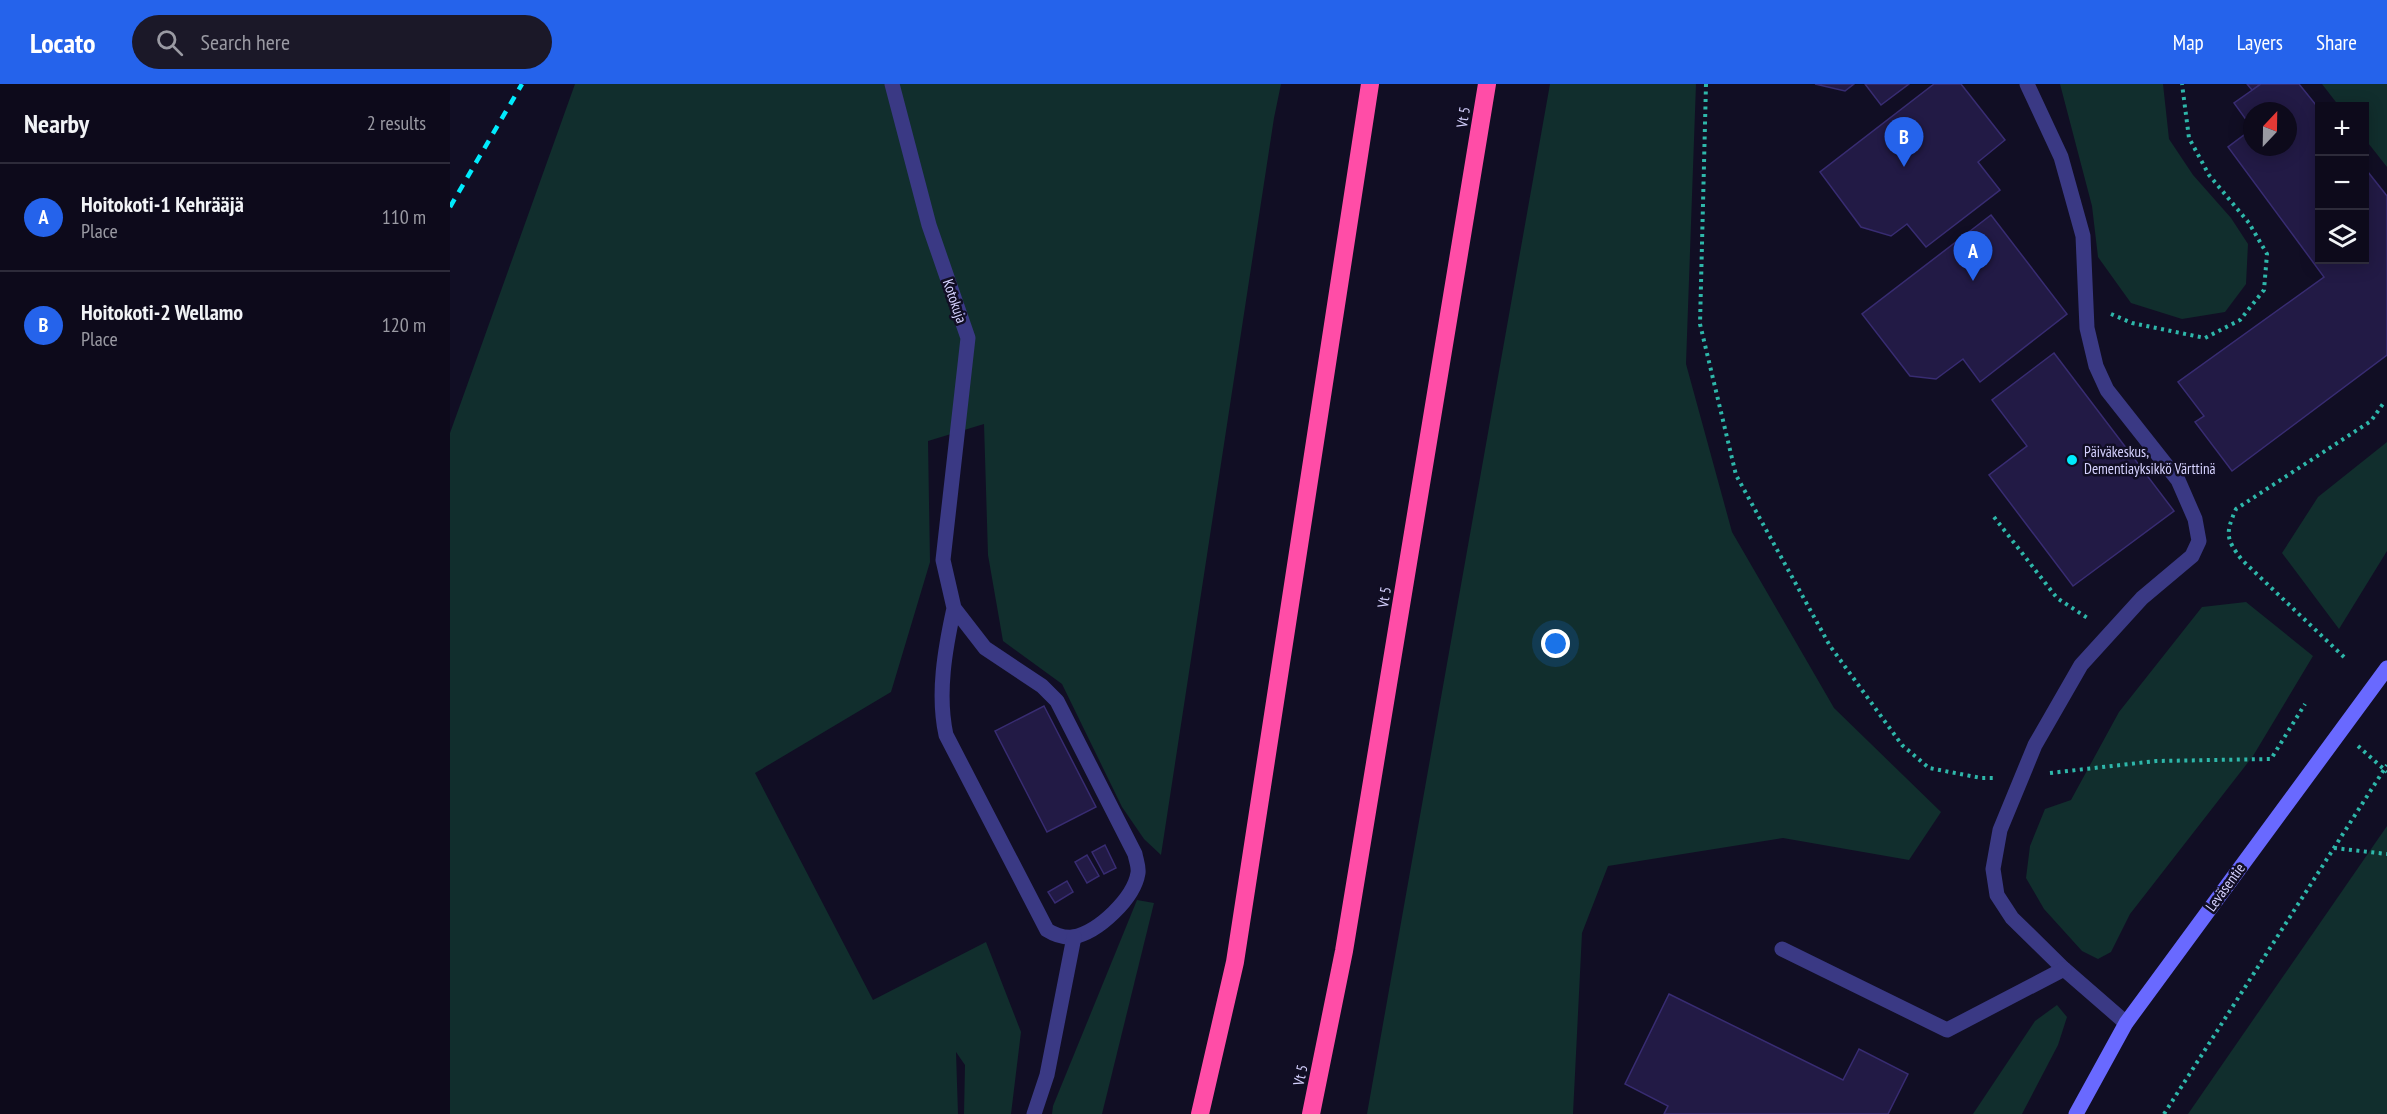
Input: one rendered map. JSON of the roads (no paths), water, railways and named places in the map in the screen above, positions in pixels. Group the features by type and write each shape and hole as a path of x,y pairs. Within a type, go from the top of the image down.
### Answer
{"highway":[{"path":"1200,1114 1234,962 1370,84"},
{"name":"Vt 5","path":"1311,1114 1344,951 1487,84"}],"main road":[{"name":"Leväsentie","path":"2076,1114 2126,1023 2387,668"}],"lane":[{"name":"Kotokuja","path":"892,84 929,225 968,338 944,560 954,608"},
{"path":"2027,84 2061,157 2083,236 2087,328 2096,366 2107,390 2178,480 2195,519 2199,541 2192,556 2142,598 2081,665 2035,745 2000,830 1993,869 1997,895 2012,918 2064,969 2126,1023"},
{"path":"954,608 985,648 1042,686 1057,701 1135,854 1138,871 1136,882 1125,902 1100,924 1074,937 1059,936 1047,930 946,735 941,711 947,640 954,608"},
{"path":"1034,1114 1047,1075 1074,937"},
{"path":"1782,949 1947,1030 2064,969"}],"railway":[{"path":"450,207 522,84"}],"place":[{"name":"Hoitokoti-2 Wellamo","path":"1904,167"},
{"name":"Hoitokoti-1 Kehrääjä","path":"1973,281"},
{"name":"Päiväkeskus, Dementiayksikkö Värttinä","path":"2072,460"}]}
